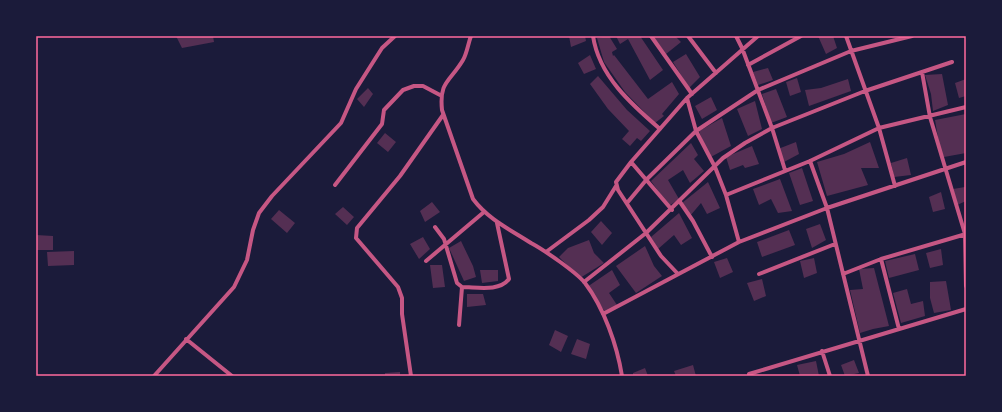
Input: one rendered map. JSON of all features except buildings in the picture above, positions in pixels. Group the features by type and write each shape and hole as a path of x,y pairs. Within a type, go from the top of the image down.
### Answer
{"street":[{"path":"154,376 234,287 247,260 253,230 259,213 272,196 341,123 356,89 382,48 395,36"},
{"path":"471,36 464,58 443,87 440,95 443,115 473,198 484,212 497,222 546,252 584,282 603,314 620,363 622,376"},
{"path":"593,36 603,68 637,109 660,129"},
{"path":"651,36 692,94"},
{"path":"688,36 716,73"},
{"path":"736,36 742,48 772,128 785,170"},
{"path":"546,252 589,220 603,207 616,186 616,182 631,162 687,98 742,48 758,36"},
{"path":"748,66 801,36"},
{"path":"846,36 879,128 895,186"},
{"path":"627,203 647,179 696,131 758,90 852,51 912,36"},
{"path":"584,282 646,234 732,152 772,128 865,91 952,62"},
{"path":"922,72 930,117 944,168 965,234 966,286"},
{"path":"335,185 382,124 384,110 403,90 414,86 423,86 440,95"},
{"path":"687,98 696,131 715,167 726,195 739,242"},
{"path":"726,195 810,161 879,128 930,117 966,107"},
{"path":"411,376 402,314 402,298 398,287 356,238 356,234 358,228 400,176 443,115"},
{"path":"810,161 827,208 868,376"},
{"path":"631,162 672,210"},
{"path":"603,314 739,242 827,208 944,168 966,162"},
{"path":"616,186 661,256 678,274"},
{"path":"680,202 693,221 712,256"},
{"path":"426,261 484,212"},
{"path":"435,226 446,245 457,283 462,287 496,287 504,285 509,279 497,222"},
{"path":"844,274 881,259 965,234"},
{"path":"759,274 835,244"},
{"path":"881,259 899,329"},
{"path":"459,324 462,287"},
{"path":"749,374 966,309"},
{"path":"186,339 232,376"},
{"path":"822,351 830,376"}]}
